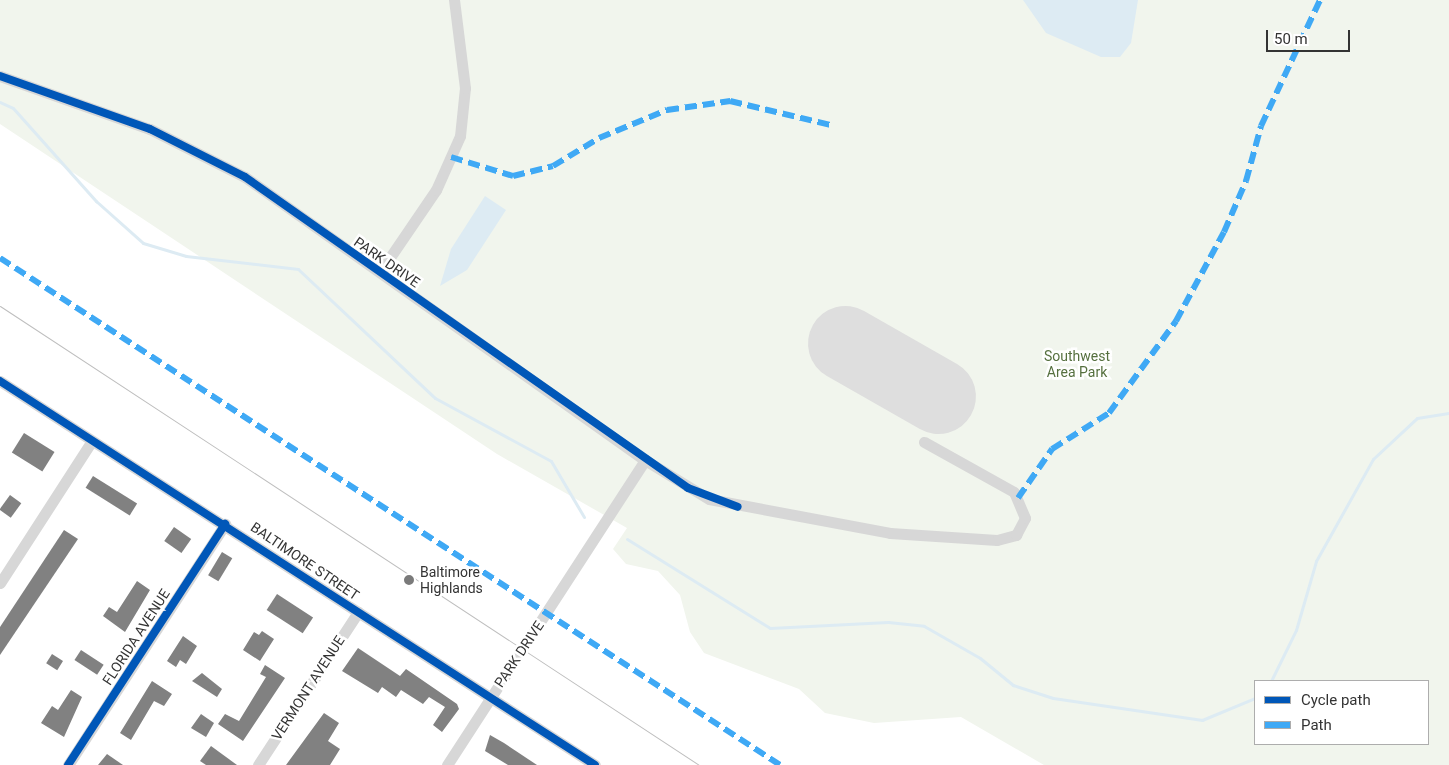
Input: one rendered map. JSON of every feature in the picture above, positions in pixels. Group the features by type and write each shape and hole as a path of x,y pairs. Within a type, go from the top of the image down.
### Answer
{"street":[{"path":"380,272 436,190 460,136 465,88 454,0"},
{"name":"PARK DRIVE","path":"0,76 104,111 196,150 245,177 646,460 708,499 738,507 890,533 997,540 1016,535 1025,518 1014,492 924,442"},
{"name":"BALTIMORE STREET","path":"0,381 225,524 594,765"},
{"path":"0,583 92,441"},
{"name":"PARK DRIVE","path":"447,765 646,460"},
{"name":"FLORIDA AVENUE","path":"68,765 225,524"},
{"name":"VERMONT AVENUE","path":"258,765 358,612"}],"green space":[{"name":"Southwest Area Park","path":"0,0 1449,0 1449,765 1044,765 961,717 874,723 825,713 799,689 704,653 690,632 680,595 658,571 626,564 613,549 627,528 497,454 0,124"}],"shaded area":[{"path":"1023,0 1138,0 1131,43 1120,57 1101,57 1046,33"},
{"path":"485,196 506,210 467,270 440,286 451,249"}],"building":[{"path":"24,433 55,452 42,472 12,453"},
{"path":"93,476 137,504 130,515 86,488"},
{"path":"10,495 21,503 11,518 0,510"},
{"path":"174,527 191,539 181,553 164,541"},
{"path":"64,530 78,539 0,655 0,627"},
{"path":"222,552 232,558 218,581 208,575"},
{"path":"137,581 150,590 125,632 103,616 109,607 117,612"},
{"path":"277,594 313,617 303,633 267,610"},
{"path":"262,631 274,639 260,661 243,650 254,632 259,635"},
{"path":"183,636 197,646 186,664 180,660 176,667 167,661"},
{"path":"358,648 400,676 406,669 457,704 459,709 442,732 433,725 445,707 429,697 423,704 401,690 396,697 382,687 378,693 342,671"},
{"path":"81,650 104,665 97,675 74,660"},
{"path":"52,654 63,661 57,670 46,663"},
{"path":"265,665 285,678 243,741 218,724 225,714 239,721 266,677 260,674"},
{"path":"202,673 222,689 217,697 192,681"},
{"path":"152,681 172,694 164,706 154,701 131,740 120,733"},
{"path":"71,690 82,697 64,737 41,723 52,706 58,710"},
{"path":"324,713 339,723 328,741 340,749 330,765 286,765"},
{"path":"201,714 214,723 206,737 191,728"},
{"path":"490,735 537,765 508,765 485,751"},
{"path":"211,746 237,765 206,765 200,761"},
{"path":"107,754 123,765 98,765"}],"waterway":[{"path":"0,102 13,108 96,201 143,243 186,256 298,269 435,398 551,461 584,517"},
{"path":"1271,680 1296,630 1316,561 1373,459 1417,418 1449,413"},
{"path":"627,539 770,628 888,622 924,626 980,658 1013,685 1053,698 1202,720 1254,698"}],"runway":[{"path":"845,343 938,396"}],"tram line":[{"path":"0,306 699,765"}],"marked path":[{"path":"1018,498 1052,449 1109,413 1176,321 1224,232 1246,181 1261,126 1320,0"},
{"path":"451,157 513,176 553,166 599,138 667,110 730,101 831,125"},
{"path":"0,258 780,765"}],"cycle path":[{"path":"0,76 150,129 245,177 688,488 738,507"},
{"path":"0,381 595,765"},
{"path":"68,765 225,524"}],"place":[{"name":"Baltimore Highlands","path":"409,580"}]}
